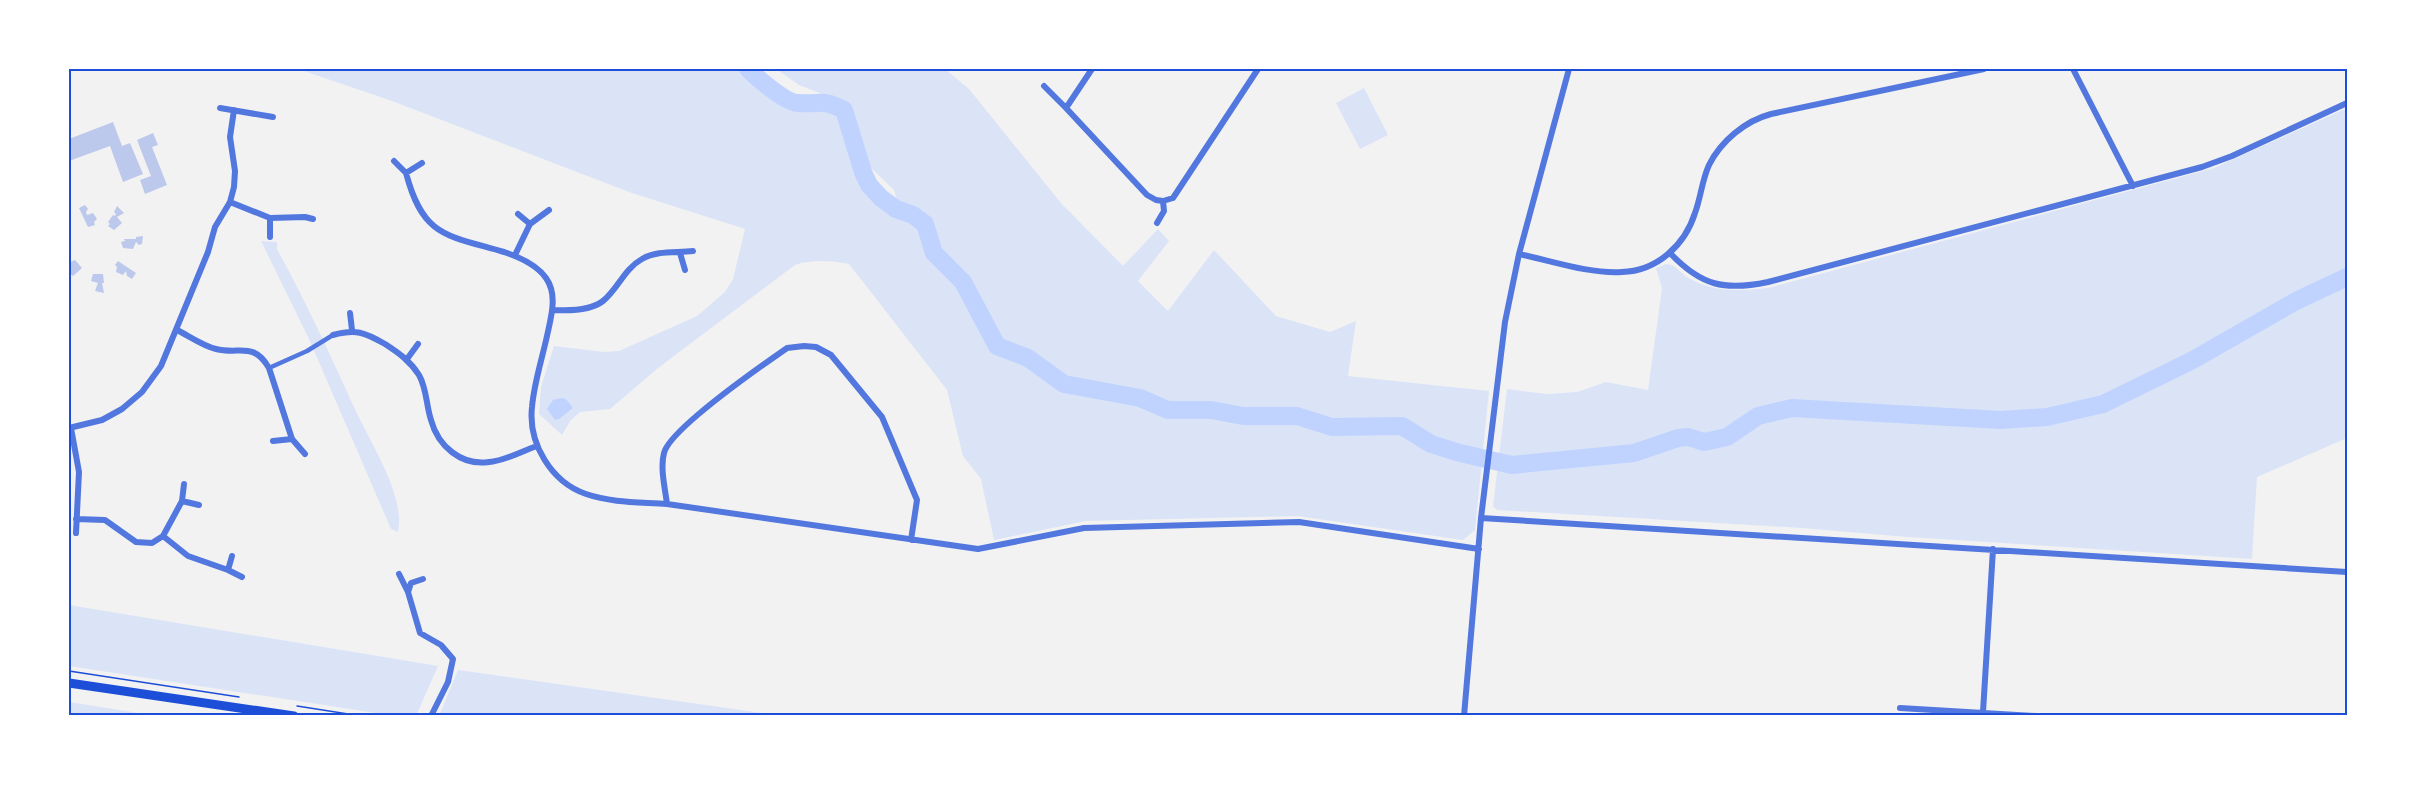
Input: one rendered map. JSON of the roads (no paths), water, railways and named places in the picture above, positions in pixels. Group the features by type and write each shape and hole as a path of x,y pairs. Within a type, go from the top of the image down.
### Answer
{"main road":[{"path":"69,682 294,716"}],"street":[{"path":"1066,108 1092,69"},
{"path":"1044,86 1147,195 1163,201 1173,198 1258,69"},
{"path":"1464,716 1481,518 1505,322 1519,254 1569,69"},
{"path":"1942,77 1956,69"},
{"path":"1519,254 1603,272 1616,273 1643,268 1670,253 1690,226 1709,165 1719,149 1740,129 1757,118 1984,69"},
{"path":"2073,69 2133,186"},
{"path":"1670,253 1695,276 1724,285 1745,286 1931,240 2221,161 2347,103"},
{"path":"220,108 273,117"},
{"path":"76,533 79,472 70,428 102,420 133,401 152,381 161,366 208,252 215,227 230,202 235,179 230,137 234,110"},
{"path":"394,161 406,173 417,208 438,231 515,255 546,278 553,296 553,310 531,409 532,427 537,446 546,462 568,485 586,494 622,501 668,504 978,549 1084,528 1299,522 1479,549"},
{"path":"406,173 422,163"},
{"path":"1157,223 1164,211 1163,201"},
{"path":"230,202 270,218 313,219"},
{"path":"515,255 530,224 549,210"},
{"path":"518,213 530,224"},
{"path":"270,218 270,237"},
{"path":"553,310 590,307 603,301 622,277 643,258 657,254 693,251"},
{"path":"680,253 685,270"},
{"path":"350,313 352,330"},
{"path":"177,330 216,349 248,350 264,359 292,439 305,454"},
{"path":"269,368 307,351 333,335 352,330 370,335 406,359 420,377 436,434 443,444 456,455 471,462 489,462 537,446"},
{"path":"406,359 418,344"},
{"path":"668,504 663,468 664,452 678,431 787,348 816,347 831,355 882,417 916,500 911,540"},
{"path":"273,441 292,439"},
{"path":"76,519 105,520 141,543 152,543 163,537 182,501 184,484"},
{"path":"182,501 199,505"},
{"path":"1481,518 2347,572"},
{"path":"163,537 188,556 242,577"},
{"path":"1983,712 1993,549"},
{"path":"228,570 232,556"},
{"path":"399,574 408,592 420,633 441,645 453,659 448,682 431,716"},
{"path":"408,592 411,583 423,579"},
{"path":"1900,708 2036,716"}],"water":[{"path":"566,399 573,408 555,420 547,409 553,400"}],"waterway":[{"path":"748,69 772,89 793,102 825,103 844,110 869,185 896,209 913,215 925,224 934,253 963,282 997,346 1028,358 1064,384 1140,398 1168,410 1211,410 1243,416 1297,416 1332,427 1402,426 1431,444 1512,465 1634,453 1678,438 1688,437 1704,442 1727,437 1758,416 1792,408 2001,420 2047,417 2103,404 2191,361 2296,301 2347,277"}]}
